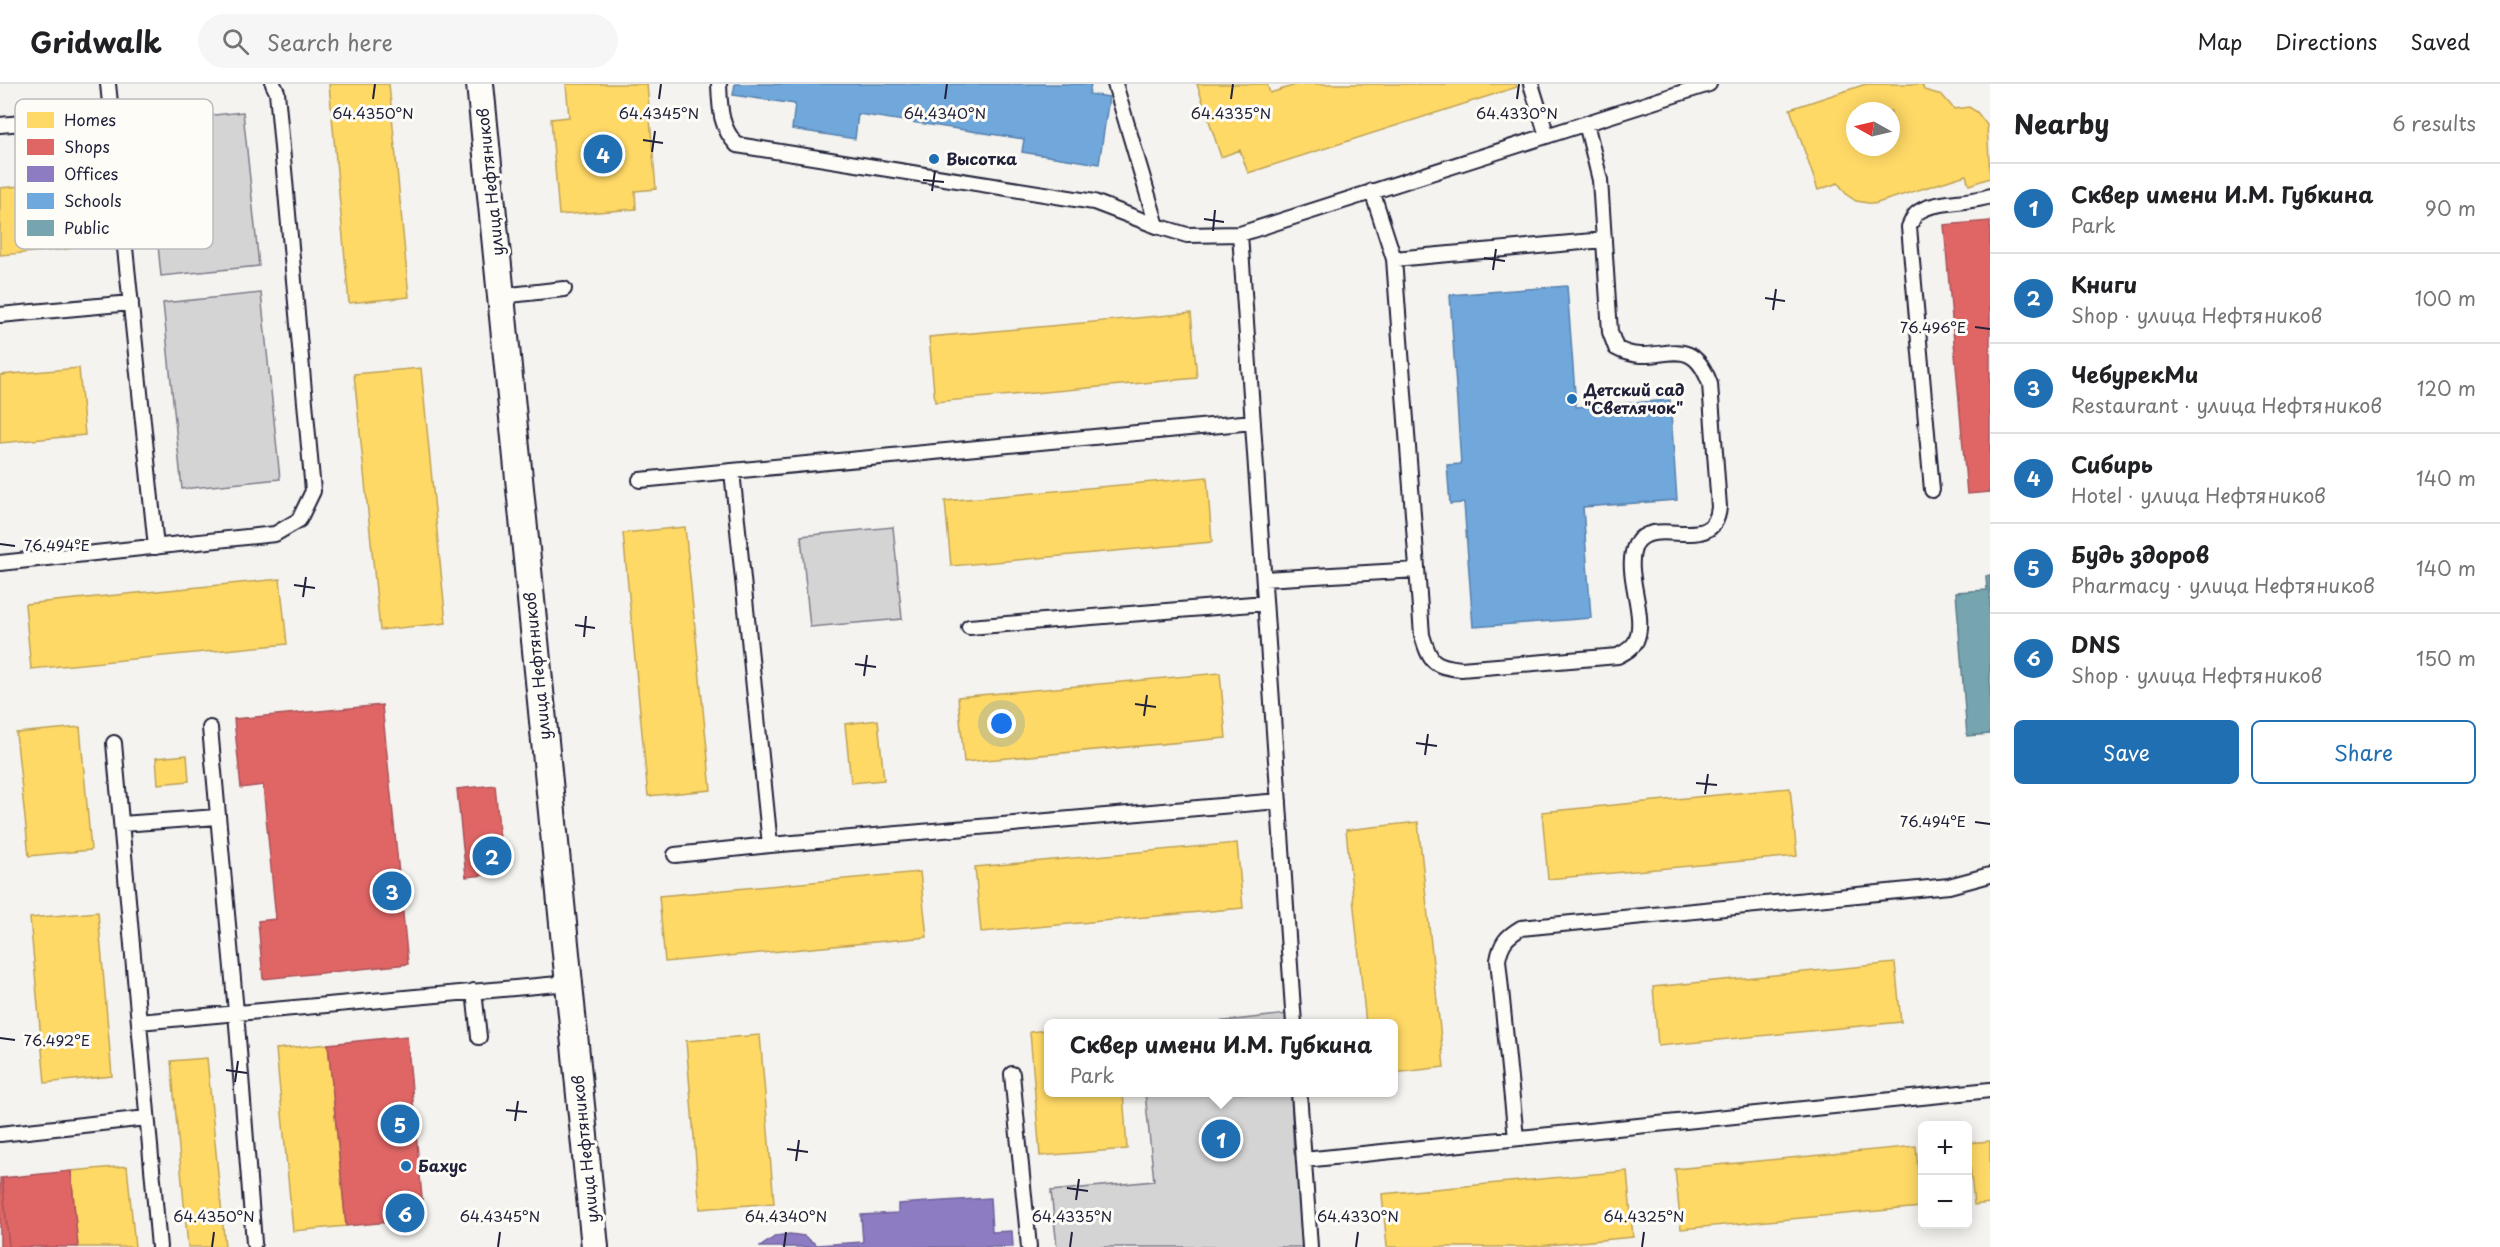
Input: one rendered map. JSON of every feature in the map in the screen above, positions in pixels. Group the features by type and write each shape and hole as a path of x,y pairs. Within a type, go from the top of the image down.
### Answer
{"street":[{"name":"улица Нефтяников","path":"480,84 595,1247"}],"lane":[{"path":"108,84 109,99"},
{"path":"0,563 275,534 299,520 313,491 277,92 273,84"},
{"path":"719,84 721,119 728,135 737,145 1094,202 1187,235 1240,234 1709,84"},
{"path":"1115,84 1157,226"},
{"path":"1531,84 1547,136"},
{"path":"0,124 15,123"},
{"path":"1372,191 1394,259 1422,636 1428,656 1441,667 1461,669 1618,656 1630,649 1636,641 1638,625 1633,558 1636,544 1642,538 1654,534 1703,531 1714,527 1718,520 1719,507 1710,384 1704,367 1694,356 1681,352 1627,354 1616,348 1610,332 1600,180 1586,123"},
{"path":"1932,490 1909,227 1915,215 1925,208 1981,200 1990,196"},
{"path":"1240,234 1294,1019"},
{"path":"1394,259 1604,240"},
{"path":"125,249 156,547"},
{"path":"501,296 564,289"},
{"path":"0,315 131,303"},
{"path":"640,480 1252,422"},
{"path":"732,471 770,845"},
{"path":"1264,579 1417,570"},
{"path":"969,627 1265,603"},
{"path":"210,728 254,1243"},
{"path":"114,743 159,1247"},
{"path":"675,855 1279,801"},
{"path":"122,824 217,817"},
{"path":"1516,1138 1498,960 1500,947 1506,938 1521,928 1949,886 1990,875"},
{"path":"139,1022 569,983"},
{"path":"474,991 479,1037"},
{"path":"1012,1074 1029,1247"},
{"path":"1304,1160 1990,1090"},
{"path":"1299,1097 1310,1247"},
{"path":"0,1134 147,1118"}],"shaded area":[{"path":"243,112 259,266 161,276 158,249 213,249 213,115"},
{"path":"261,293 280,479 182,489 163,303"},
{"path":"893,527 902,619 810,627 801,536"},
{"path":"1287,1014 1287,1019 1243,1019"},
{"path":"1145,1097 1291,1097 1294,1153 1305,1175 1305,1247 1057,1247 1051,1191 1154,1181"}],"building: Homes":[{"path":"329,84 389,84 409,297 349,303"},
{"path":"566,84 647,84 656,189 635,191 636,209 559,215 551,119 569,117"},
{"path":"1197,84 1267,84 1270,93 1299,84 1516,84 1517,87 1248,173 1240,150 1221,157"},
{"path":"1866,84 1922,84 1924,90 1942,95 1954,109 1969,107 1977,112 1987,125 1990,178 1969,185 1966,175 1874,204 1856,201 1847,195 1838,183 1818,190 1790,109"},
{"path":"15,187 15,249 68,249 0,255 0,188"},
{"path":"1191,313 1197,378 935,402 929,337"},
{"path":"79,368 85,435 0,443 0,375"},
{"path":"421,368 446,623 380,630 354,374"},
{"path":"1207,477 1212,542 951,566 945,501"},
{"path":"685,527 711,790 648,796 623,533"},
{"path":"280,579 287,644 31,669 25,604"},
{"path":"1220,673 1226,738 964,762 958,697"},
{"path":"878,720 884,780 851,783 845,724"},
{"path":"80,727 91,850 29,856 16,733"},
{"path":"187,755 189,781 158,784 156,758"},
{"path":"1790,788 1797,856 1548,879 1542,812"},
{"path":"1418,822 1444,1067 1398,1073 1398,1019 1365,1019 1346,830"},
{"path":"1237,843 1243,908 981,932 975,867"},
{"path":"920,872 927,937 665,962 659,896"},
{"path":"98,912 112,1076 45,1083 30,918"},
{"path":"1895,963 1901,1022 1658,1046 1653,987"},
{"path":"1044,1030 1044,1097 1123,1097 1127,1149 1040,1156 1030,1032"},
{"path":"760,1035 774,1203 700,1209 686,1041"},
{"path":"328,1044 346,1226 293,1231 276,1049"},
{"path":"207,1058 225,1247 188,1247 171,1061"},
{"path":"1990,1141 1990,1203 1974,1205 1972,1143"},
{"path":"1916,1146 1918,1207 1681,1229 1675,1169"},
{"path":"127,1166 135,1247 78,1247 71,1171"},
{"path":"1627,1171 1633,1237 1527,1247 1387,1247 1382,1194"}],"building: Shops":[{"path":"1990,221 1990,492 1967,494 1944,225"},
{"path":"382,705 408,964 263,979 258,921 276,919 263,785 241,788 234,719"},
{"path":"495,785 503,873 466,877 457,789"},
{"path":"407,1036 424,1219 346,1226 328,1044"},
{"path":"71,1171 78,1247 9,1247 2,1178"},
{"path":"0,1178 2,1178 9,1247 0,1247"}],"building: Offices":[{"path":"990,1198 992,1232 1012,1231 1013,1247 760,1247 776,1236 790,1234 804,1236 817,1245 863,1242 861,1215 898,1213 898,1204"}],"building: Schools":[{"path":"735,84 1091,84 1089,94 1109,97 1099,164 1022,152 1024,139 858,114 855,139 792,129 795,104 733,95"},
{"path":"1567,286 1576,407 1670,400 1677,500 1583,507 1591,618 1473,627 1464,503 1450,504 1447,465 1461,464 1450,295"}],"building: Public":[{"path":"1990,575 1990,734 1967,736 1956,592 1987,590 1986,576"}],"place":[{"name":"Сибирь","path":"603,154"},
{"name":"Высотка","path":"934,159"},
{"name":"Детский сад \"Светлячок\"","path":"1572,399"},
{"name":"Книги","path":"492,856"},
{"name":"ЧебурекМи","path":"392,891"},
{"name":"Будь здоров","path":"400,1124"},
{"name":"Сквер имени И.М. Губкина","path":"1221,1139"},
{"name":"Бахус","path":"406,1166"},
{"name":"DNS","path":"405,1213"}]}
